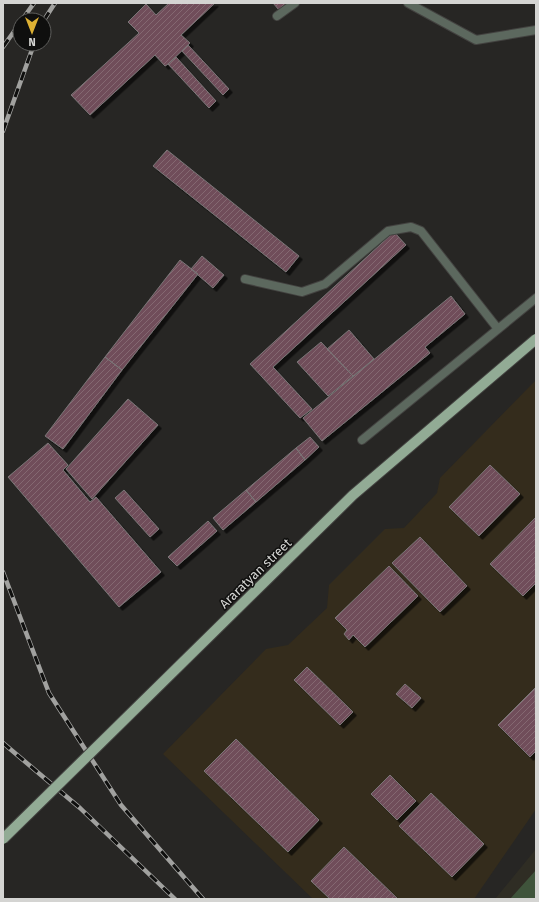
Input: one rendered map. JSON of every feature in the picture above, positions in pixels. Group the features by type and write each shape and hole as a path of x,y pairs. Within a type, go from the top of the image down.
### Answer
{"main road":[{"name":"Araratyan street","path":"3,839 353,495 536,339"}],"lane":[{"path":"277,16 295,3"},
{"path":"408,3 476,40 536,30"},
{"path":"245,279 302,292 325,284 388,231 411,227 421,231 498,329"},
{"path":"362,440 536,298"}],"shaded area":[{"path":"536,380 536,809 474,899 313,899 163,754 266,649 288,645 327,608 329,585 385,529 404,528 437,493 440,478"},
{"path":"536,849 536,899 495,899"}],"green space":[{"path":"536,870 536,899 510,899"}],"building":[{"path":"169,3 215,3 181,35 190,43 168,64 165,66 155,55 90,115 71,95 139,33 128,22 146,4 156,15"},
{"path":"273,3 287,3 279,10"},
{"path":"188,45 229,89 223,95 182,51"},
{"path":"176,57 216,101 209,108 168,64"},
{"path":"167,150 299,256 286,272 153,166"},
{"path":"394,232 406,245 273,367 312,409 300,418 250,364"},
{"path":"202,256 224,275 213,288 191,269"},
{"path":"180,260 198,274 122,370 105,357"},
{"path":"451,296 465,314 425,347 430,353 322,441 303,418"},
{"path":"349,330 374,359 353,376 327,349"},
{"path":"321,342 353,376 328,396 297,362"},
{"path":"105,357 122,370 63,449 45,436"},
{"path":"128,399 158,425 92,499 66,469"},
{"path":"310,437 319,447 305,460 296,448"},
{"path":"48,443 68,465 63,470 90,502 96,497 161,572 119,607 8,477"},
{"path":"296,448 305,460 256,502 246,490"},
{"path":"490,465 520,494 479,536 449,507"},
{"path":"124,490 159,529 150,537 115,498"},
{"path":"246,490 256,502 223,530 213,518"},
{"path":"536,517 536,583 523,596 490,564"},
{"path":"208,521 217,531 177,566 168,557"},
{"path":"420,537 467,586 440,612 392,563"},
{"path":"389,566 418,596 365,647 353,635 349,640 344,634 347,630 335,618"},
{"path":"307,667 353,712 340,725 294,680"},
{"path":"405,684 421,698 412,708 396,694"},
{"path":"535,688 536,751 530,757 498,725"},
{"path":"236,739 319,820 288,852 204,771"},
{"path":"390,775 416,801 397,820 371,794"},
{"path":"431,793 484,844 452,877 399,826"},
{"path":"344,847 398,899 330,899 311,881"}],"railway":[{"path":"28,12 34,3"},
{"path":"49,12 55,3"},
{"path":"3,47 12,34"},
{"path":"3,131 31,52"},
{"path":"3,572 49,693 121,805 203,899"},
{"path":"3,743 80,808 175,899"}]}
